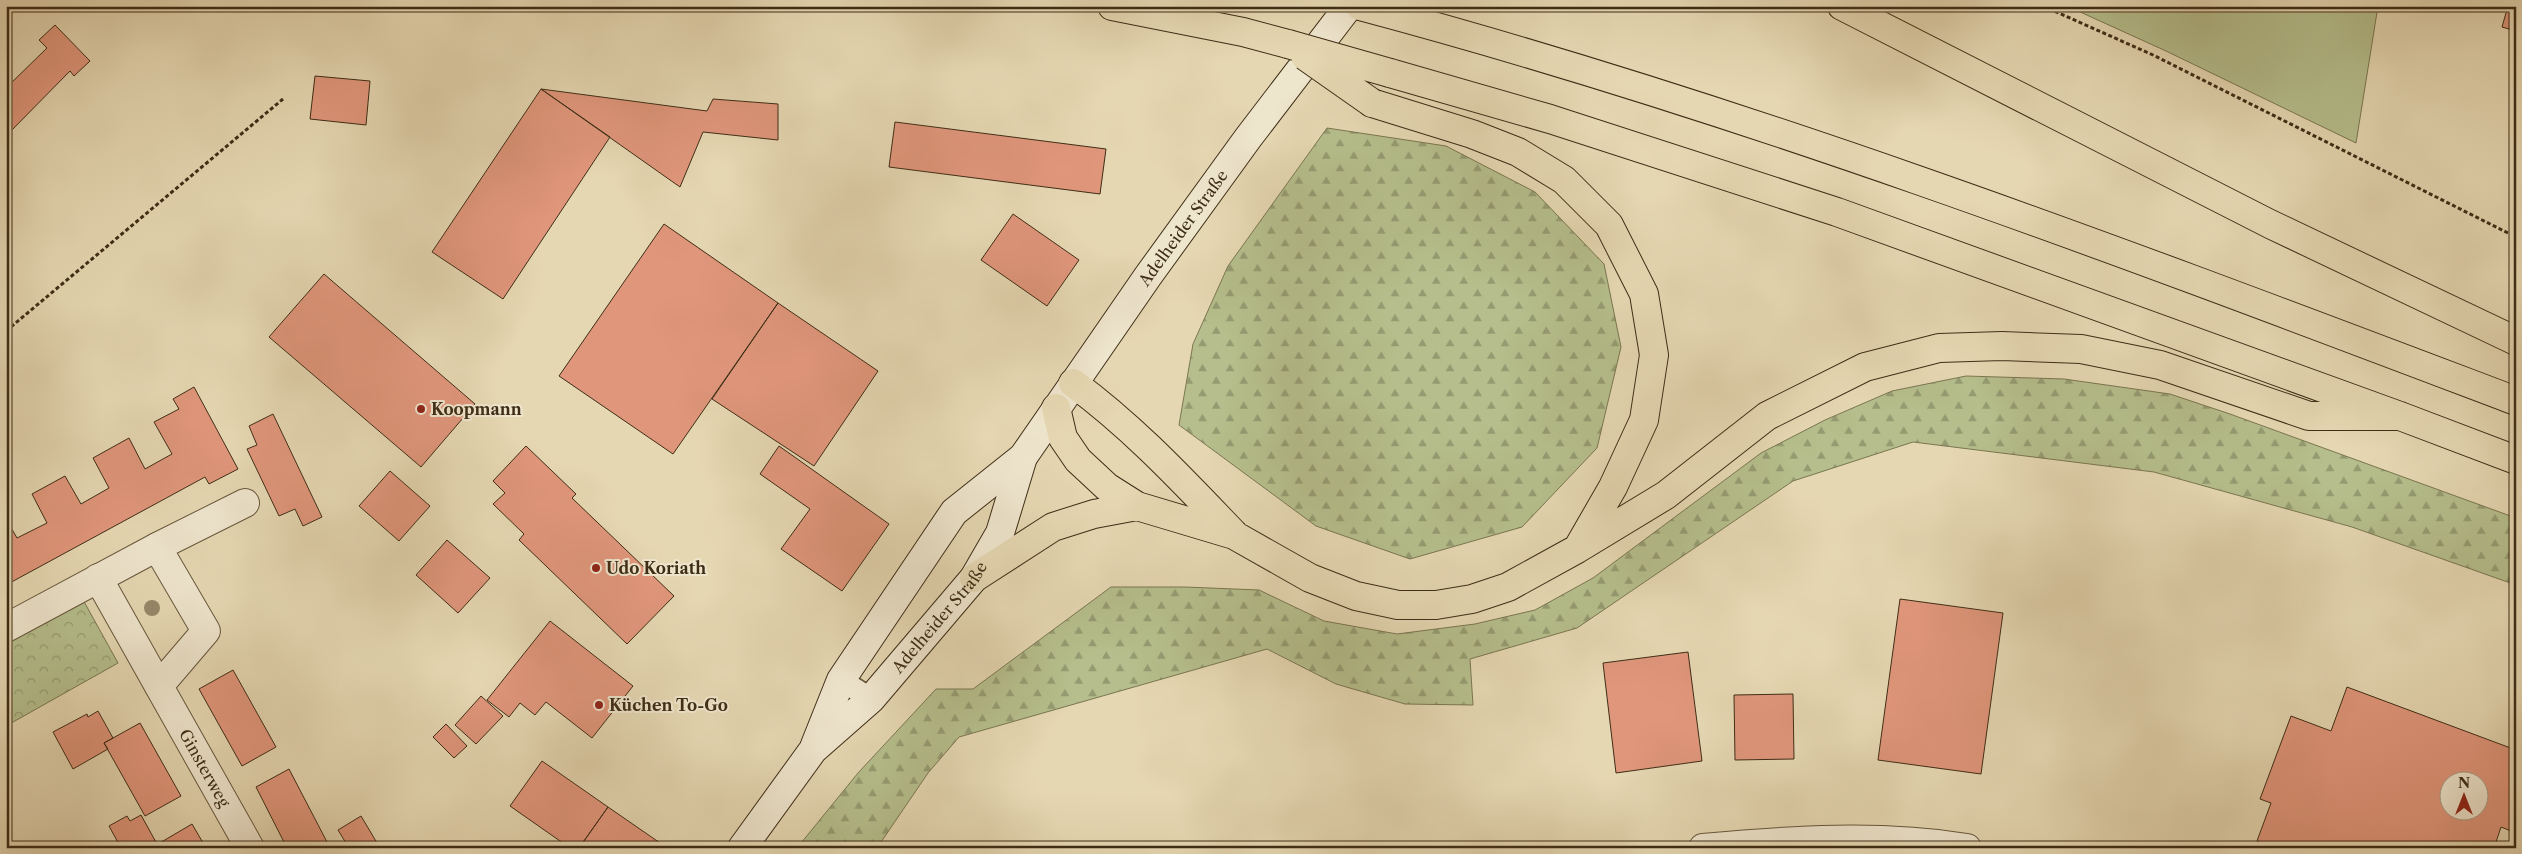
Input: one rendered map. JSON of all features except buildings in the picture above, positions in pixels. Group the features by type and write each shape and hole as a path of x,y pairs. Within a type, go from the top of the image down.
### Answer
{"highway":[{"path":"1112,6 1243,32 1550,119 1827,209 2400,416 2516,460"},
{"path":"1360,6 1421,22 1667,97 1931,184 2173,271 2516,401"},
{"path":"1842,6 2270,224 2516,341"},
{"path":"1288,44 1372,104 1472,134 1509,148 1564,180 1609,225 1644,294 1654,355 1644,420 1613,488 1577,549"},
{"path":"1056,408 1063,438 1078,460 1107,487 1137,506 1234,535 1310,578 1356,596 1398,605 1436,605 1472,599 1508,587 1577,549 1666,495 1766,416 1865,366 1939,348 2002,346 2081,349 2160,365 2309,416 2400,416"},
{"path":"1073,383 1102,404 1162,459 1234,535"},
{"path":"974,578 1053,527 1094,514 1137,506"}],"main road":[{"name":"Adelheider Straße","path":"812,750 871,699 974,578 1000,533 1023,457 1073,383 1248,138 1349,6"},
{"name":"Adelheider Straße","path":"742,848 812,750 841,680 954,512 1023,457"},
{"path":"6,628 98,578 245,503"},
{"path":"158,547 206,631 159,686"},
{"name":"Ginsterweg","path":"98,578 250,848"},
{"path":"1703,848 1788,840 1923,841 1967,848"}],"lane":[{"path":"841,680 871,699"}],"path":[{"path":"2043,6 2153,55 2516,237"},
{"path":"6,331 283,99"}],"green space":[{"path":"2067,6 2378,6 2356,143 2166,51"},
{"path":"1327,128 1446,146 1535,192 1604,264 1621,347 1597,448 1522,527 1410,559 1316,526 1179,425 1193,344 1228,266"},
{"path":"1966,376 2064,379 2170,394 2516,518 2516,585 2352,527 2154,472 1913,442 1793,481 1577,628 1470,659 1473,705 1405,704 1336,684 1267,649 959,737 928,773 877,848 797,848 858,773 936,689 973,689 1111,587 1259,590 1324,621 1397,634 1475,624 1535,610 1593,578 1761,453 1825,420 1892,391"},
{"path":"82,598 118,663 6,726 6,640"}],"place":[{"name":"Koopmann","path":"421,409"},
{"name":"Udo Koriath","path":"596,568"},
{"name":"Küchen To-Go","path":"599,705"}]}
